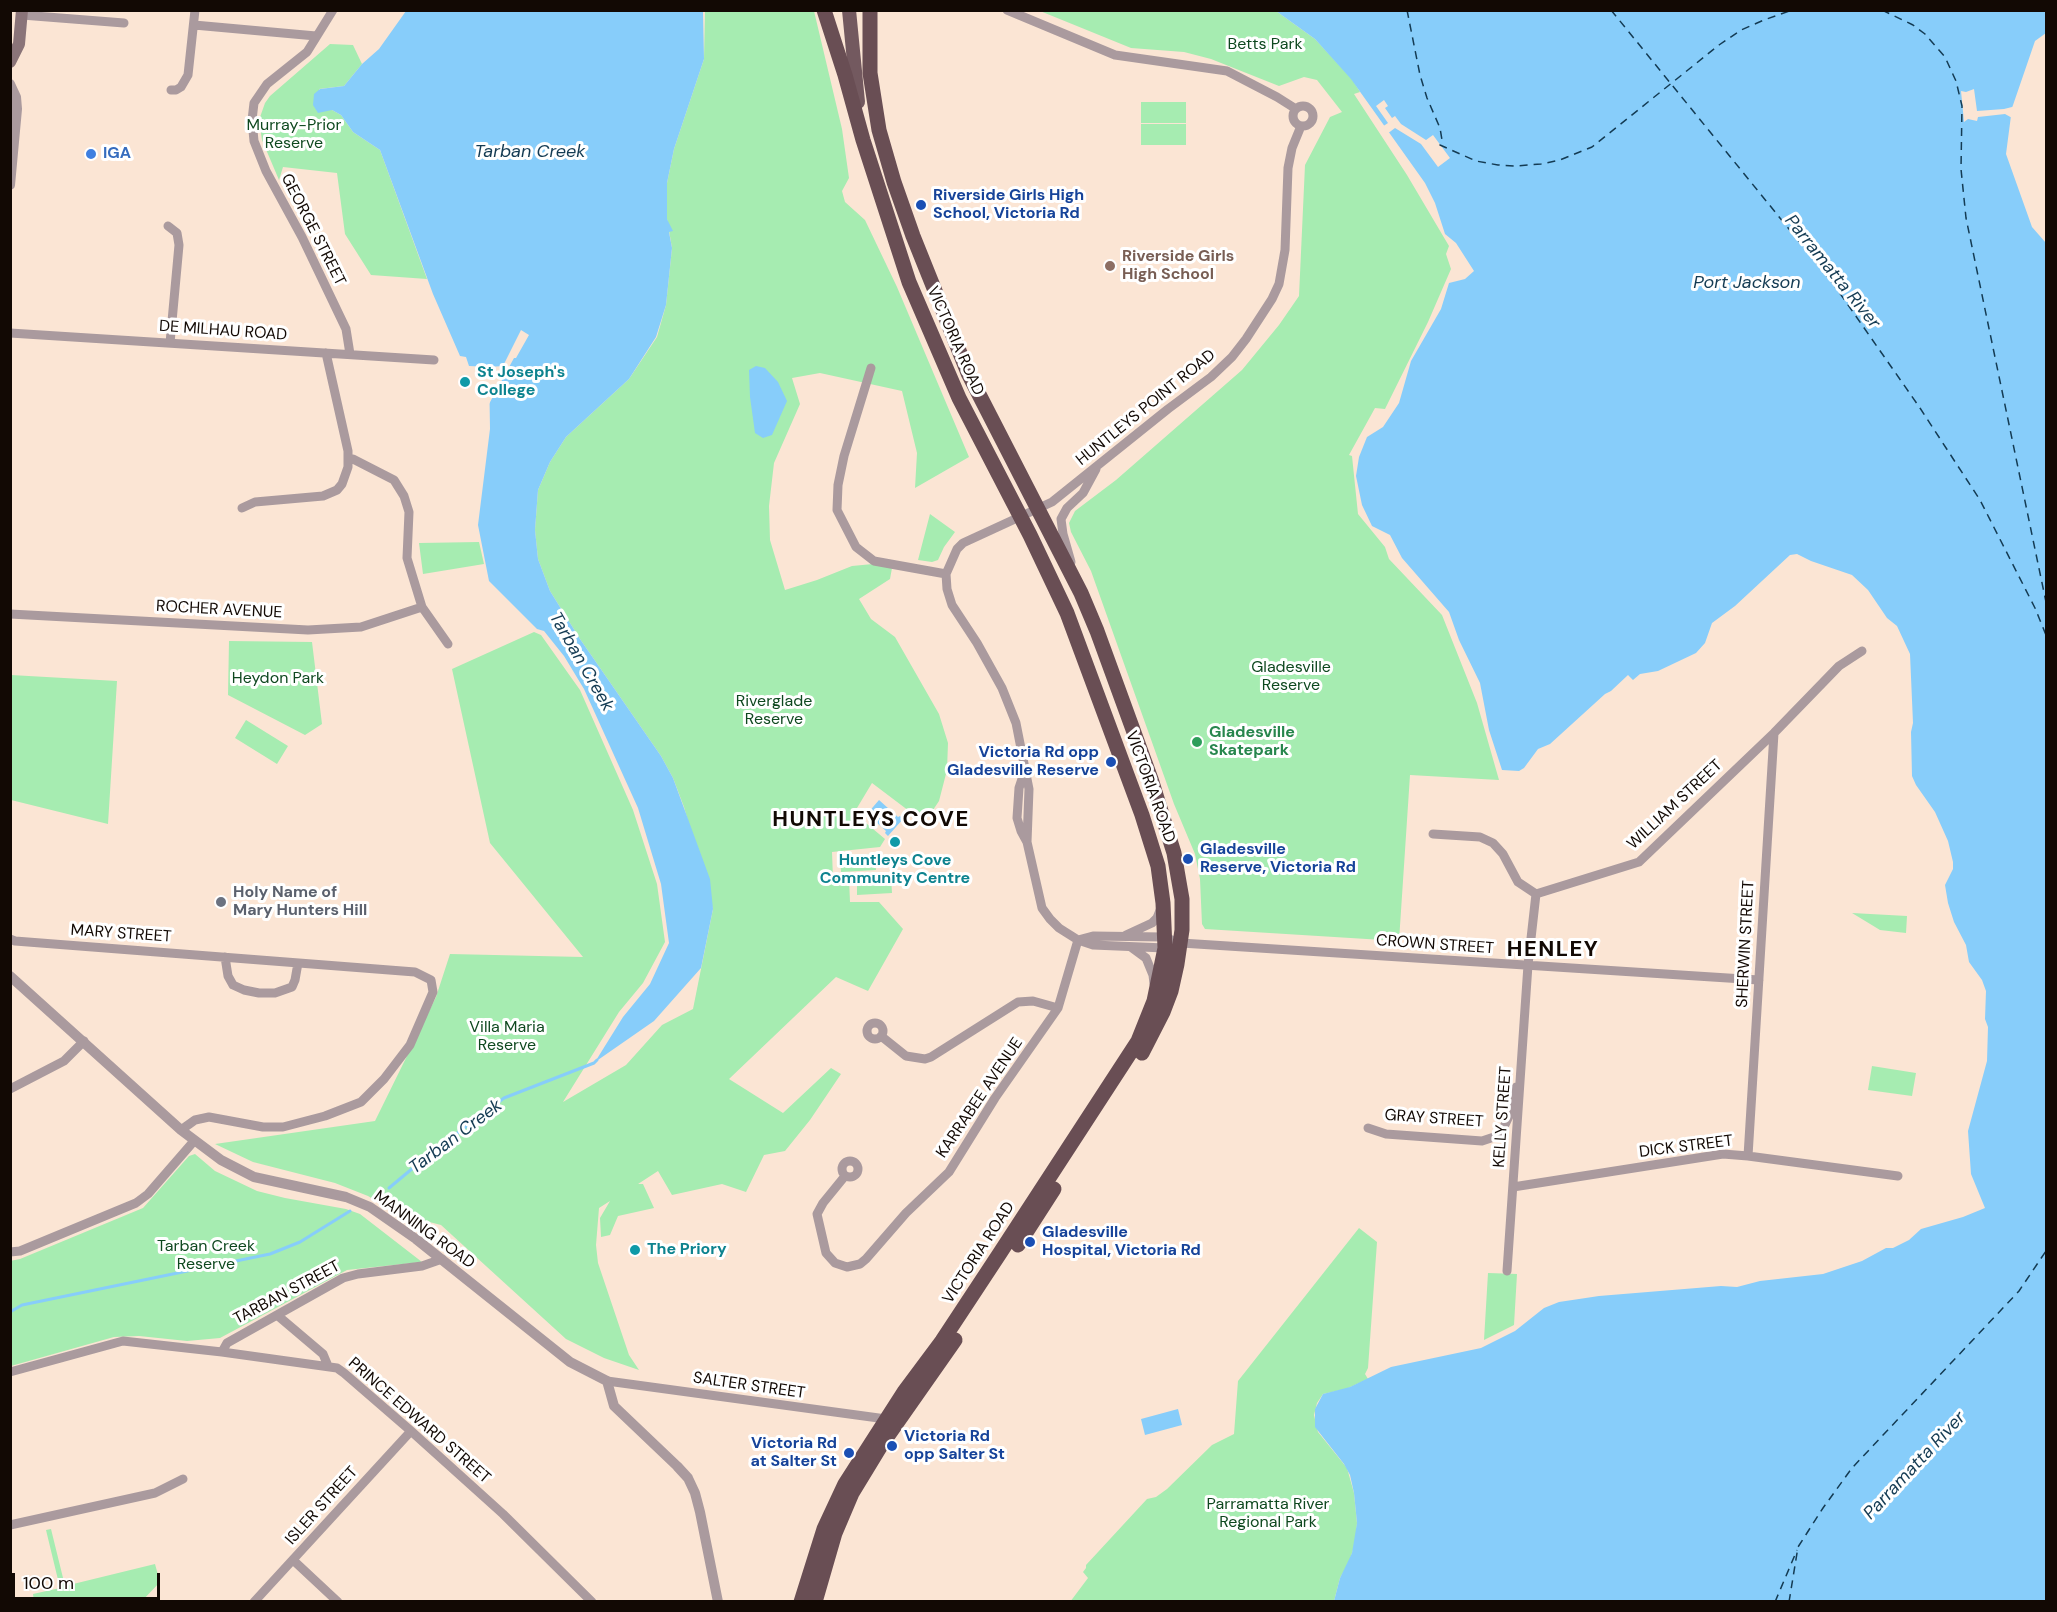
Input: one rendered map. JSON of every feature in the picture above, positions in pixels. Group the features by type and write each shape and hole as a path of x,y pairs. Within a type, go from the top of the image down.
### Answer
{"highway":[{"name":"VICTORIA ROAD","path":"801,1602 816,1550 832,1508 845,1484 886,1419 942,1341 1138,1041 1154,1001 1164,943 1161,881 1154,849 1145,824 1067,613 959,398 909,282 824,10"},
{"name":"VICTORIA ROAD","path":"815,1602 835,1533 852,1492 1037,1216 1147,1045 1171,991 1181,943 1182,899 1174,853 1151,779 1081,593 968,373 931,283 894,182 879,130 870,73 870,10"}],"main road":[{"path":"849,10 860,116 872,166"},
{"path":"10,62 18,44 22,13"}],"street":[{"path":"108,10 108,22"},
{"path":"171,90 181,87 188,75 195,10"},
{"name":"GEORGE STREET","path":"333,10 307,52 267,84 254,103 252,120 254,141 266,171 302,237 346,329 350,354"},
{"path":"1007,10 1114,55 1227,71 1296,109"},
{"path":"22,13 124,23"},
{"path":"194,25 316,36"},
{"path":"10,84 16,97 17,108 10,185"},
{"path":"1305,106 1313,113 1310,123 1301,126 1293,117 1296,109 1305,106"},
{"name":"HUNTLEYS POINT ROAD","path":"945,574 957,549 963,543 1052,502 1222,367 1246,339 1279,284 1283,267 1287,168 1301,126"},
{"path":"168,226 177,233 179,245 170,343"},
{"name":"DE MILHAU ROAD","path":"10,333 434,360"},
{"path":"242,508 255,502 323,496 342,484 351,459 326,353"},
{"path":"871,368 844,456 838,485 837,510 856,547 874,561 945,574 952,605 993,672 1016,723 1029,789 1027,842 1042,908 1059,928 1078,940 1093,945 1131,946 1164,943"},
{"path":"351,459 394,480 404,496 409,512 407,558 422,607 448,644"},
{"path":"1081,593 1063,534 1061,519 1067,508 1083,493 1099,464"},
{"name":"ROCHER AVENUE","path":"10,615 308,630 361,627 422,607"},
{"name":"WILLIAM STREET","path":"1536,894 1639,862 1774,734 1839,666 1862,651"},
{"name":"SHERWIN STREET","path":"1748,1156 1774,734"},
{"path":"1432,834 1480,837 1493,843 1503,854 1518,882 1536,894 1528,965"},
{"path":"1121,937 1146,926 1157,918 1161,910 1161,881"},
{"path":"1078,940 1093,936 1164,943"},
{"name":"KARRABEE AVENUE","path":"845,1176 817,1214 826,1253 836,1263 847,1267 860,1264 866,1259 906,1213 949,1172 995,1098 1058,1008 1078,940"},
{"name":"MARY STREET","path":"12,942 415,972 431,981 433,992 410,1046 384,1079 361,1102 325,1116 283,1127 209,1117 195,1120 182,1130"},
{"name":"CROWN STREET","path":"1164,943 1759,980"},
{"path":"1131,946 1150,965 1153,975 1154,1001"},
{"path":"225,957 228,976 233,985 260,993 275,993 291,987 295,980 298,963"},
{"name":"KELLY STREET","path":"1507,1271 1528,965"},
{"name":"MANNING ROAD","path":"10,976 194,1141 221,1160 254,1177 346,1197 370,1208 442,1259 570,1362 607,1381"},
{"path":"881,1036 906,1056 925,1059 1018,1002 1033,1001 1058,1008"},
{"path":"10,1089 64,1061 84,1041"},
{"name":"GRAY STREET","path":"1368,1128 1386,1134 1482,1141 1494,1137 1503,1131 1509,1116 1521,1067"},
{"path":"10,1252 20,1251 136,1203 148,1194 194,1141"},
{"name":"DICK STREET","path":"1513,1187 1723,1154 1898,1176"},
{"name":"TARBAN STREET","path":"222,1352 227,1342 352,1275 422,1266 442,1259"},
{"path":"278,1315 323,1354 328,1366"},
{"name":"PRINCE EDWARD STREET","path":"10,1372 123,1341 328,1366 344,1373 411,1431 503,1514 592,1602"},
{"path":"607,1381 614,1406 665,1453 688,1478 700,1512 718,1602"},
{"name":"SALTER STREET","path":"607,1381 886,1419"},
{"name":"ISLER STREET","path":"254,1602 411,1431"},
{"path":"10,1525 155,1493 183,1479"},
{"path":"294,1560 338,1602"}],"green space":[{"path":"705,11 814,11 842,129 849,178 842,191 845,202 865,220 897,287 969,457 915,488 917,453 902,391 820,373 792,378 800,404 774,463 769,506 770,540 785,590 852,566 873,564 892,568 890,579 859,599 871,619 895,637 939,714 948,743 947,770 939,801 933,810 913,814 872,783 854,813 885,839 880,847 832,852 833,879 849,878 850,902 879,902 903,929 868,991 836,977 729,1079 783,1113 831,1068 841,1074 810,1120 785,1151 764,1155 746,1192 722,1184 672,1195 658,1171 638,1184 643,1184 654,1208 618,1216 610,1235 601,1237 600,1218 610,1201 599,1208 596,1245 598,1263 629,1355 639,1370 604,1358 566,1339 441,1225 398,1214 368,1196 335,1183 253,1162 215,1144 375,1121 436,997 450,954 583,957 490,843 452,669 534,632 541,635 580,690 633,810 657,884 665,942 643,983 619,1012 563,1102 626,1065 662,1025 693,1009 713,909 684,807 673,778 661,756 580,639 550,591 538,559 535,530 538,490 550,462 566,437 629,379 657,337 666,305 672,248 667,219 667,183 674,149 704,59"},
{"name":"Gladesville Reserve","path":"1040,11 1276,11 1315,39 1352,79 1360,92 1354,94 1407,175 1449,246 1446,254 1451,269 1428,322 1385,409 1375,408 1349,455 1352,456 1358,514 1385,547 1389,559 1442,615 1477,703 1499,780 1410,775 1399,941 1205,929 1202,924 1200,879 1195,854 1174,804 1091,571 1071,532 1069,523 1075,511 1116,480 1242,370 1279,325 1299,296 1305,165 1330,117 1342,112 1317,80 1304,77 1279,86 1211,59 1184,52 1131,48"},
{"name":"Murray-Prior Reserve","path":"330,44 353,45 362,64 344,86 319,89 332,110 341,115 353,132 380,150 427,279 371,275 345,234 337,173 283,167 279,180 262,140 259,120 265,103 270,96"},
{"path":"1141,102 1186,102 1186,123 1141,123"},
{"path":"1141,124 1186,124 1186,145 1141,145"},
{"path":"930,514 955,532 938,560 932,562 918,560"},
{"path":"479,542 484,564 423,574 419,543"},
{"name":"Heydon Park","path":"229,641 312,642 322,724 305,735 228,695"},
{"path":"11,675 117,681 108,824 11,800"},
{"path":"246,720 288,746 277,764 235,738"},
{"path":"875,854 876,870 841,872 840,856"},
{"path":"891,877 892,893 857,895 857,879"},
{"path":"1852,913 1907,916 1906,933 1880,930"},
{"path":"1872,1066 1916,1073 1912,1096 1868,1090"},
{"name":"Tarban Creek Reserve","path":"195,1154 215,1171 257,1191 346,1209 360,1214 422,1262 347,1270 220,1338 187,1341 139,1336 114,1337 11,1366 10,1261 20,1259 143,1208 189,1156"},
{"name":"Parramatta River Regional Park","path":"1359,1228 1377,1242 1368,1368 1365,1374 1368,1379 1346,1389 1323,1394 1317,1403 1314,1415 1318,1432 1347,1468 1354,1493 1357,1523 1355,1544 1340,1578 1334,1601 1070,1602 1088,1578 1083,1572 1086,1565 1147,1499 1156,1497 1167,1489 1212,1445 1234,1434 1238,1381"},
{"path":"1488,1273 1517,1274 1514,1325 1484,1340"},
{"path":"51,1529 65,1586 155,1564 160,1582 142,1601 34,1601 33,1594 60,1588 46,1530"}],"water":[{"name":"Tarban Creek","path":"406,11 703,11 704,59 674,149 667,183 667,219 673,231 669,232 672,248 666,305 656,337 629,379 566,437 550,462 538,490 535,530 538,559 550,591 580,639 661,756 673,778 710,879 713,909 701,968 654,1021 595,1062 623,1017 650,984 669,943 661,884 638,808 584,689 564,656 544,631 537,629 489,581 478,525 490,429 489,367 469,366 466,357 460,356 433,294 380,150 353,132 341,115 332,110 318,113 313,105 314,94 320,89 344,86 362,64 379,49"},
{"name":"Port Jackson","path":"1276,11 2046,11 2046,33 2035,41 2012,108 2006,154 2032,227 2046,243 2046,1601 1334,1601 1340,1578 1352,1553 1357,1523 1350,1475 1315,1427 1315,1409 1323,1394 1350,1387 1391,1367 1481,1348 1515,1331 1544,1308 1559,1302 1599,1296 1721,1286 1737,1287 1760,1281 1823,1274 1862,1261 1886,1248 1893,1248 1909,1240 1921,1229 1985,1208 1971,1174 1968,1131 1987,1061 1988,1027 1985,1019 1986,991 1982,980 1969,962 1966,945 1954,922 1948,903 1945,885 1953,869 1953,862 1948,841 1935,812 1912,776 1911,732 1913,723 1910,654 1897,626 1887,618 1868,590 1852,575 1797,554 1790,555 1735,606 1712,623 1705,643 1696,653 1658,671 1640,674 1633,680 1628,675 1550,744 1538,749 1524,768 1519,771 1502,770 1489,730 1480,683 1459,640 1449,612 1402,558 1390,535 1372,526 1362,505 1356,476 1359,457 1367,437 1383,427 1399,403 1411,361 1441,309 1449,283 1465,279 1474,271 1456,243 1445,234 1435,203 1425,183 1351,79 1315,39"},
{"path":"756,366 765,368 778,382 787,401 772,435 763,438 755,433 750,397 749,370"},
{"path":"879,800 903,819 888,836 886,831 867,814"},
{"path":"1178,1409 1182,1425 1145,1435 1141,1419"}],"pier":[{"path":"1974,89 1977,111 2016,106 2014,119 2005,114 1978,117 1977,121 1968,119 1964,122 1961,91"},
{"path":"1384,100 1388,106 1385,108 1392,118 1395,116 1401,124 1426,140 1433,135 1450,158 1438,167 1421,144 1395,128 1387,134 1382,127 1388,123 1376,106"},
{"path":"521,330 529,335 489,404 489,367 503,366"}],"waterway":[{"name":"Tarban Creek","path":"389,1188 504,1098 597,1060"},
{"name":"Tarban Creek","path":"10,1312 22,1305 270,1254 300,1242 350,1211"}],"ferry route":[{"path":"1407,10 1420,75 1440,128 1442,140 1440,145 1476,161 1515,166 1560,160 1592,147 1719,45 1741,30 1792,10"},
{"path":"1611,10 1832,282 1920,408 1980,500 2035,608 2046,635"},
{"path":"1882,10 1913,25 1925,34 1945,57 1956,81 1962,106 1961,169 1966,218 2046,602"},
{"path":"1789,1602 1798,1547 1852,1468 2019,1291 2046,1251"},
{"path":"1775,1602 1797,1550"}],"place":[{"name":"IGA","path":"91,154"},
{"name":"Riverside Girls High School, Victoria Rd","path":"921,205"},
{"name":"Riverside Girls High School","path":"1110,266"},
{"name":"St Joseph's College","path":"465,382"},
{"name":"Gladesville Skatepark","path":"1197,742"},
{"name":"Victoria Rd opp Gladesville Reserve","path":"1111,762"},
{"name":"Huntleys Cove Community Centre","path":"895,842"},
{"name":"Gladesville Reserve, Victoria Rd","path":"1188,859"},
{"name":"Holy Name of Mary Hunters Hill","path":"221,902"},
{"name":"Gladesville Hospital, Victoria Rd","path":"1030,1242"},
{"name":"The Priory","path":"635,1250"},
{"name":"Victoria Rd opp Salter St","path":"892,1446"},
{"name":"Victoria Rd at Salter St","path":"849,1453"}],"district":[{"name":"HUNTLEYS COVE","path":"871,820"},
{"name":"HENLEY","path":"1553,950"}],"park label":[{"name":"Betts Park","path":"1265,45"},
{"name":"Riverglade Reserve","path":"774,711"},
{"name":"Villa Maria Reserve","path":"507,1037"}],"water label":[{"name":"Parramatta River","path":"1832,272"},
{"name":"Parramatta River","path":"1915,1466"}]}
